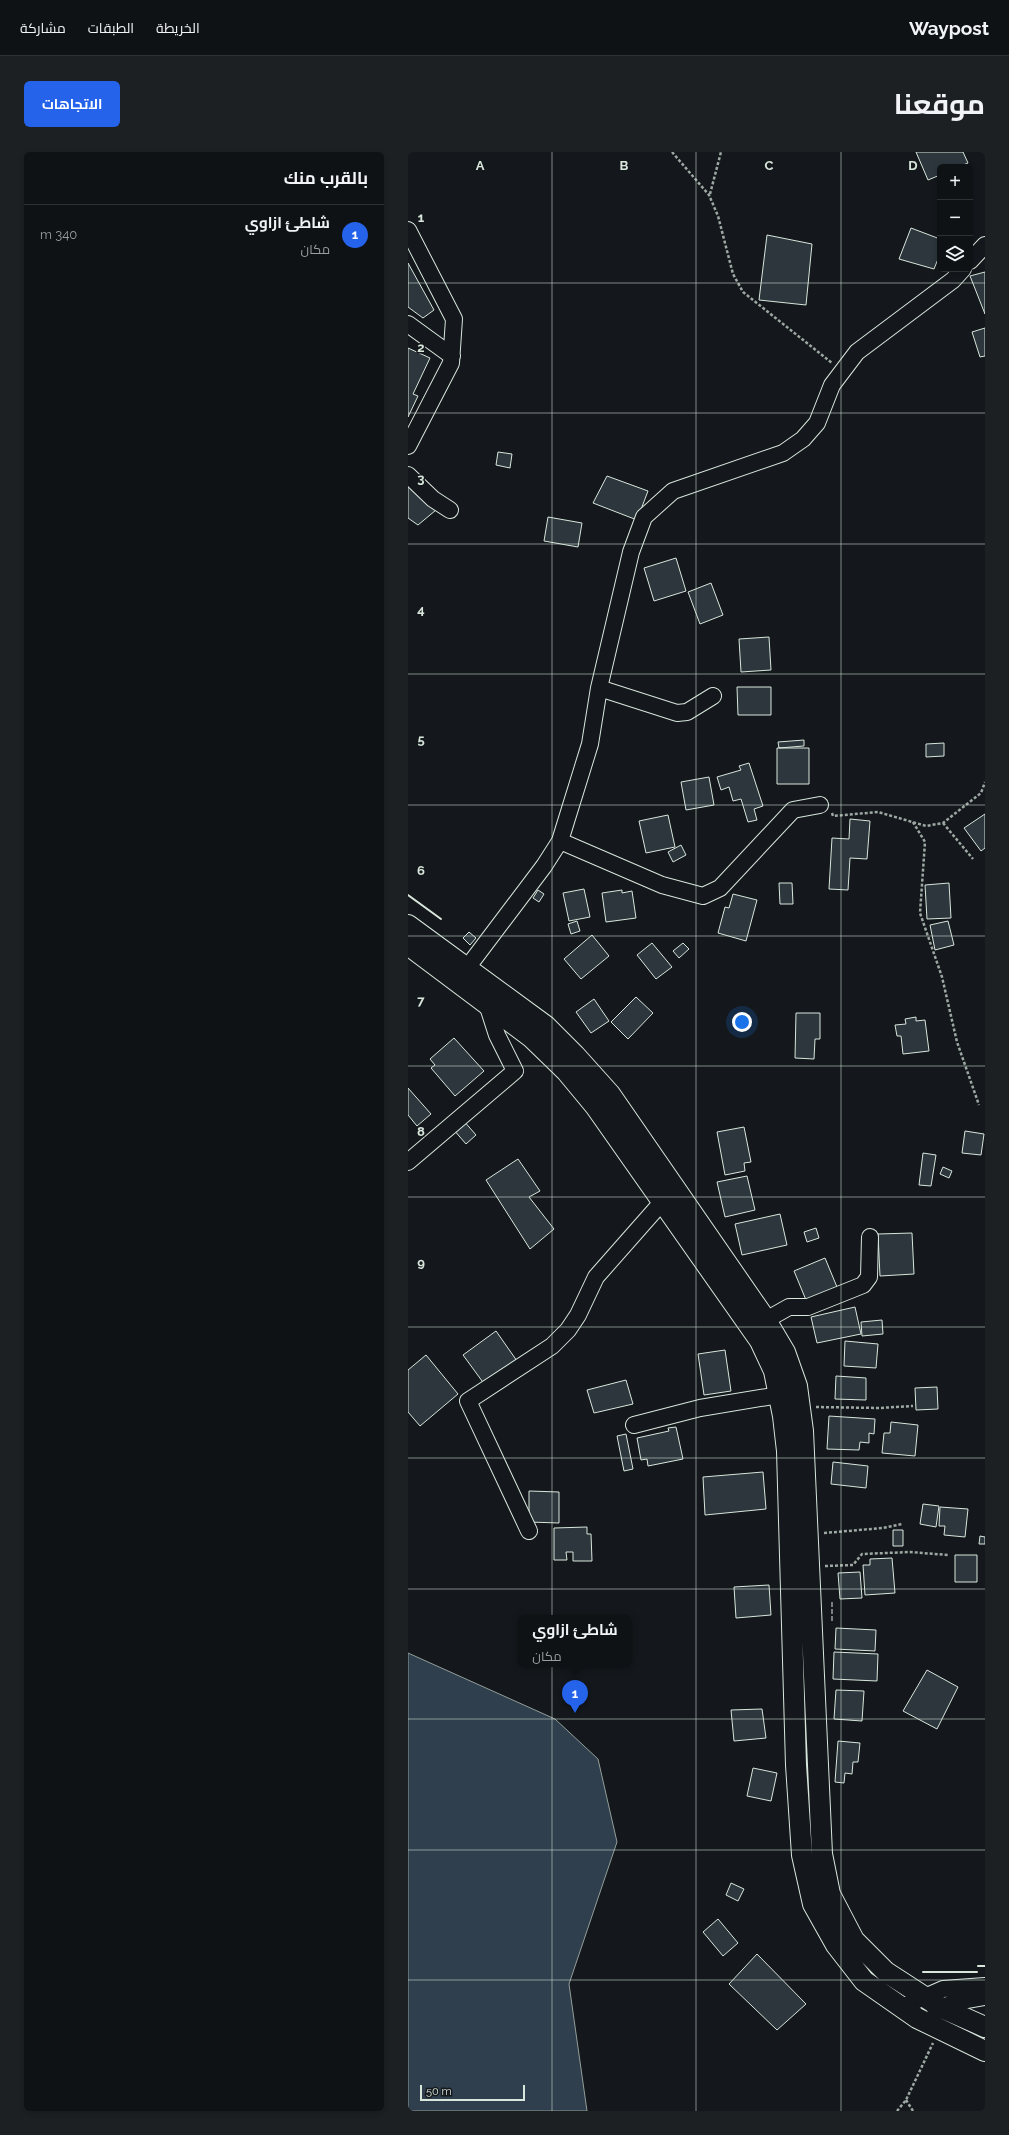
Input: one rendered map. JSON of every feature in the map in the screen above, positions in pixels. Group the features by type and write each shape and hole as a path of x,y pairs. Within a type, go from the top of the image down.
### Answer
{"main road":[{"path":"408,924 546,1026 575,1055 610,1094 766,1320 785,1352 797,1386 803,1431 822,1854 830,1894 854,1940 886,1972 932,2002 985,2027"},
{"path":"408,945 488,1007 532,1038 566,1071 595,1106 760,1340 774,1371 787,1451 796,1765 802,1855 813,1904 836,1945 864,1981 909,2012 985,2051"}],"street":[{"path":"408,230 454,319 451,363 408,446"},
{"path":"973,258 985,245"},
{"path":"467,968 544,866 560,841 590,744 599,688 631,552 644,517 673,491 783,453 803,439 817,423 832,385 857,352 953,280 960,272"},
{"path":"408,324 452,356"},
{"path":"408,475 433,499 450,510"},
{"path":"599,688 677,713 687,712 713,696"},
{"path":"560,841 662,885 703,896 720,888 793,810 820,805"},
{"path":"408,1162 515,1071 496,1035 488,1007"},
{"path":"529,1531 468,1401 552,1346 568,1330 578,1315 596,1277 663,1201"},
{"path":"766,1320 789,1307 808,1307 863,1285 869,1277 870,1237"},
{"path":"634,1425 700,1408 779,1395"},
{"path":"932,2002 943,1989 985,1986"},
{"path":"909,2012 932,2002 985,1997"}],"path":[{"path":"672,152 709,195 718,216 733,274 743,292 842,370"},
{"path":"709,195 721,152"},
{"path":"820,805 826,803 833,816 878,812 926,826 943,823 981,793 985,782"},
{"path":"913,822 925,842 920,913 942,977 957,1042 979,1105"},
{"path":"943,823 973,859"},
{"path":"800,1407 879,1408 913,1406"},
{"path":"807,1534 883,1528 902,1524"},
{"path":"808,1566 853,1565 862,1554 910,1552 948,1555"},
{"path":"897,2111 906,2100 940,2028"},
{"path":"906,2100 913,2111"}],"water":[{"path":"408,1653 555,1719 598,1759 617,1842 569,1984 587,2111 408,2111"}],"building":[{"path":"916,152 963,152 968,163 937,164 937,176 928,180"},
{"path":"911,228 937,238 937,262 934,269 899,259"},
{"path":"767,235 812,244 806,305 759,300"},
{"path":"408,263 434,310 423,318 408,307"},
{"path":"985,272 985,314 970,276"},
{"path":"985,328 985,356 980,357 972,332"},
{"path":"408,348 430,358 413,394 418,396 408,417"},
{"path":"498,452 512,454 510,468 496,465"},
{"path":"607,476 648,491 637,520 593,503"},
{"path":"408,486 436,510 418,525 408,518"},
{"path":"548,517 582,523 578,547 544,541"},
{"path":"676,558 686,591 654,601 644,568"},
{"path":"711,583 723,615 700,624 688,592"},
{"path":"769,637 771,670 741,672 739,639"},
{"path":"737,687 771,687 771,715 738,715"},
{"path":"804,740 804,746 779,748 778,742"},
{"path":"944,743 944,756 926,757 926,744"},
{"path":"777,748 809,748 809,784 777,784"},
{"path":"749,763 763,806 754,809 757,820 748,822 741,799 733,801 729,787 721,790 717,777 741,770 739,766"},
{"path":"709,777 714,805 686,810 681,782"},
{"path":"985,814 985,848 981,851 964,828"},
{"path":"668,815 675,847 646,853 639,821"},
{"path":"850,819 870,821 867,859 850,858 848,890 829,889 832,838 849,839"},
{"path":"681,845 686,855 673,862 668,852"},
{"path":"779,883 792,883 793,904 780,904"},
{"path":"949,883 951,918 927,919 925,885"},
{"path":"584,889 590,917 569,921 563,893"},
{"path":"538,890 544,894 539,902 533,898"},
{"path":"622,890 622,893 632,891 636,918 606,922 602,893"},
{"path":"733,894 757,900 746,941 718,933 725,907 729,908"},
{"path":"577,921 580,931 571,934 568,924"},
{"path":"948,921 954,945 935,950 930,925"},
{"path":"469,932 476,938 470,945 463,938"},
{"path":"592,935 609,956 581,979 564,959"},
{"path":"652,943 672,967 656,979 637,955"},
{"path":"683,943 689,949 679,958 673,951"},
{"path":"636,997 653,1013 628,1039 611,1022"},
{"path":"594,999 609,1021 591,1033 576,1012"},
{"path":"796,1013 820,1013 820,1039 815,1039 814,1059 795,1058"},
{"path":"916,1017 916,1021 925,1020 929,1051 903,1054 901,1036 897,1036 895,1025 906,1024 905,1019"},
{"path":"454,1038 484,1071 455,1096 431,1068 435,1065 430,1059"},
{"path":"408,1088 431,1114 417,1126 408,1115"},
{"path":"463,1120 476,1135 466,1144 453,1129"},
{"path":"744,1127 751,1162 744,1163 745,1171 725,1175 717,1132"},
{"path":"965,1131 984,1134 981,1155 962,1153"},
{"path":"923,1153 936,1155 931,1186 919,1185"},
{"path":"518,1159 540,1191 529,1197 554,1229 530,1249 486,1180"},
{"path":"943,1167 952,1171 949,1178 940,1174"},
{"path":"747,1176 755,1210 725,1217 717,1182"},
{"path":"780,1214 787,1245 742,1255 735,1224"},
{"path":"816,1228 819,1238 807,1242 804,1232"},
{"path":"912,1233 914,1274 880,1276 878,1234"},
{"path":"825,1258 837,1287 806,1300 794,1271"},
{"path":"855,1307 861,1334 817,1343 811,1317"},
{"path":"882,1320 883,1334 862,1336 861,1322"},
{"path":"496,1331 517,1361 485,1385 463,1355"},
{"path":"845,1341 878,1344 876,1368 844,1366"},
{"path":"725,1350 731,1391 704,1395 698,1354"},
{"path":"426,1355 458,1394 420,1426 408,1412 408,1370"},
{"path":"836,1376 866,1378 866,1400 835,1399"},
{"path":"626,1380 633,1404 594,1413 587,1390"},
{"path":"937,1387 938,1409 916,1410 915,1388"},
{"path":"829,1416 875,1419 874,1434 869,1433 869,1443 860,1442 859,1450 827,1449"},
{"path":"891,1422 918,1425 915,1456 882,1453 884,1433 890,1433"},
{"path":"676,1427 683,1459 648,1466 647,1459 641,1460 637,1438 669,1431 668,1428"},
{"path":"626,1434 633,1469 624,1471 617,1436"},
{"path":"833,1462 868,1466 866,1488 831,1484"},
{"path":"763,1472 766,1509 705,1515 703,1477"},
{"path":"529,1491 559,1492 559,1523 529,1522"},
{"path":"923,1504 939,1506 936,1527 920,1524"},
{"path":"940,1507 968,1509 965,1537 944,1535 945,1526 939,1526"},
{"path":"587,1527 587,1534 591,1534 592,1561 573,1561 573,1552 566,1552 567,1560 554,1560 554,1528"},
{"path":"893,1530 903,1530 903,1546 893,1546"},
{"path":"980,1536 985,1537 985,1544 979,1544"},
{"path":"955,1555 977,1555 977,1582 955,1582"},
{"path":"892,1558 895,1593 865,1595 863,1565 870,1565 870,1559"},
{"path":"860,1572 862,1598 840,1599 838,1573"},
{"path":"769,1585 771,1615 736,1618 734,1587"},
{"path":"836,1628 876,1630 875,1651 835,1649"},
{"path":"834,1652 878,1654 877,1681 833,1679"},
{"path":"927,1670 958,1687 937,1729 903,1711"},
{"path":"836,1690 864,1691 862,1721 834,1719"},
{"path":"762,1709 766,1738 734,1741 731,1710"},
{"path":"838,1741 860,1743 858,1762 853,1762 852,1774 845,1773 844,1783 835,1782"},
{"path":"753,1768 777,1773 771,1801 747,1796"},
{"path":"731,1883 744,1889 738,1901 726,1895"},
{"path":"718,1919 738,1943 723,1956 703,1932"},
{"path":"757,1954 806,2004 777,2030 729,1984"}],"fence":[{"path":"832,1602 832,1623"}],"wall":[{"path":"408,895 441,919"},
{"path":"978,1966 985,1966"},
{"path":"923,1972 977,1972"}],"place":[{"name":"شاطئ ازاوي","path":"575,1713"}]}
